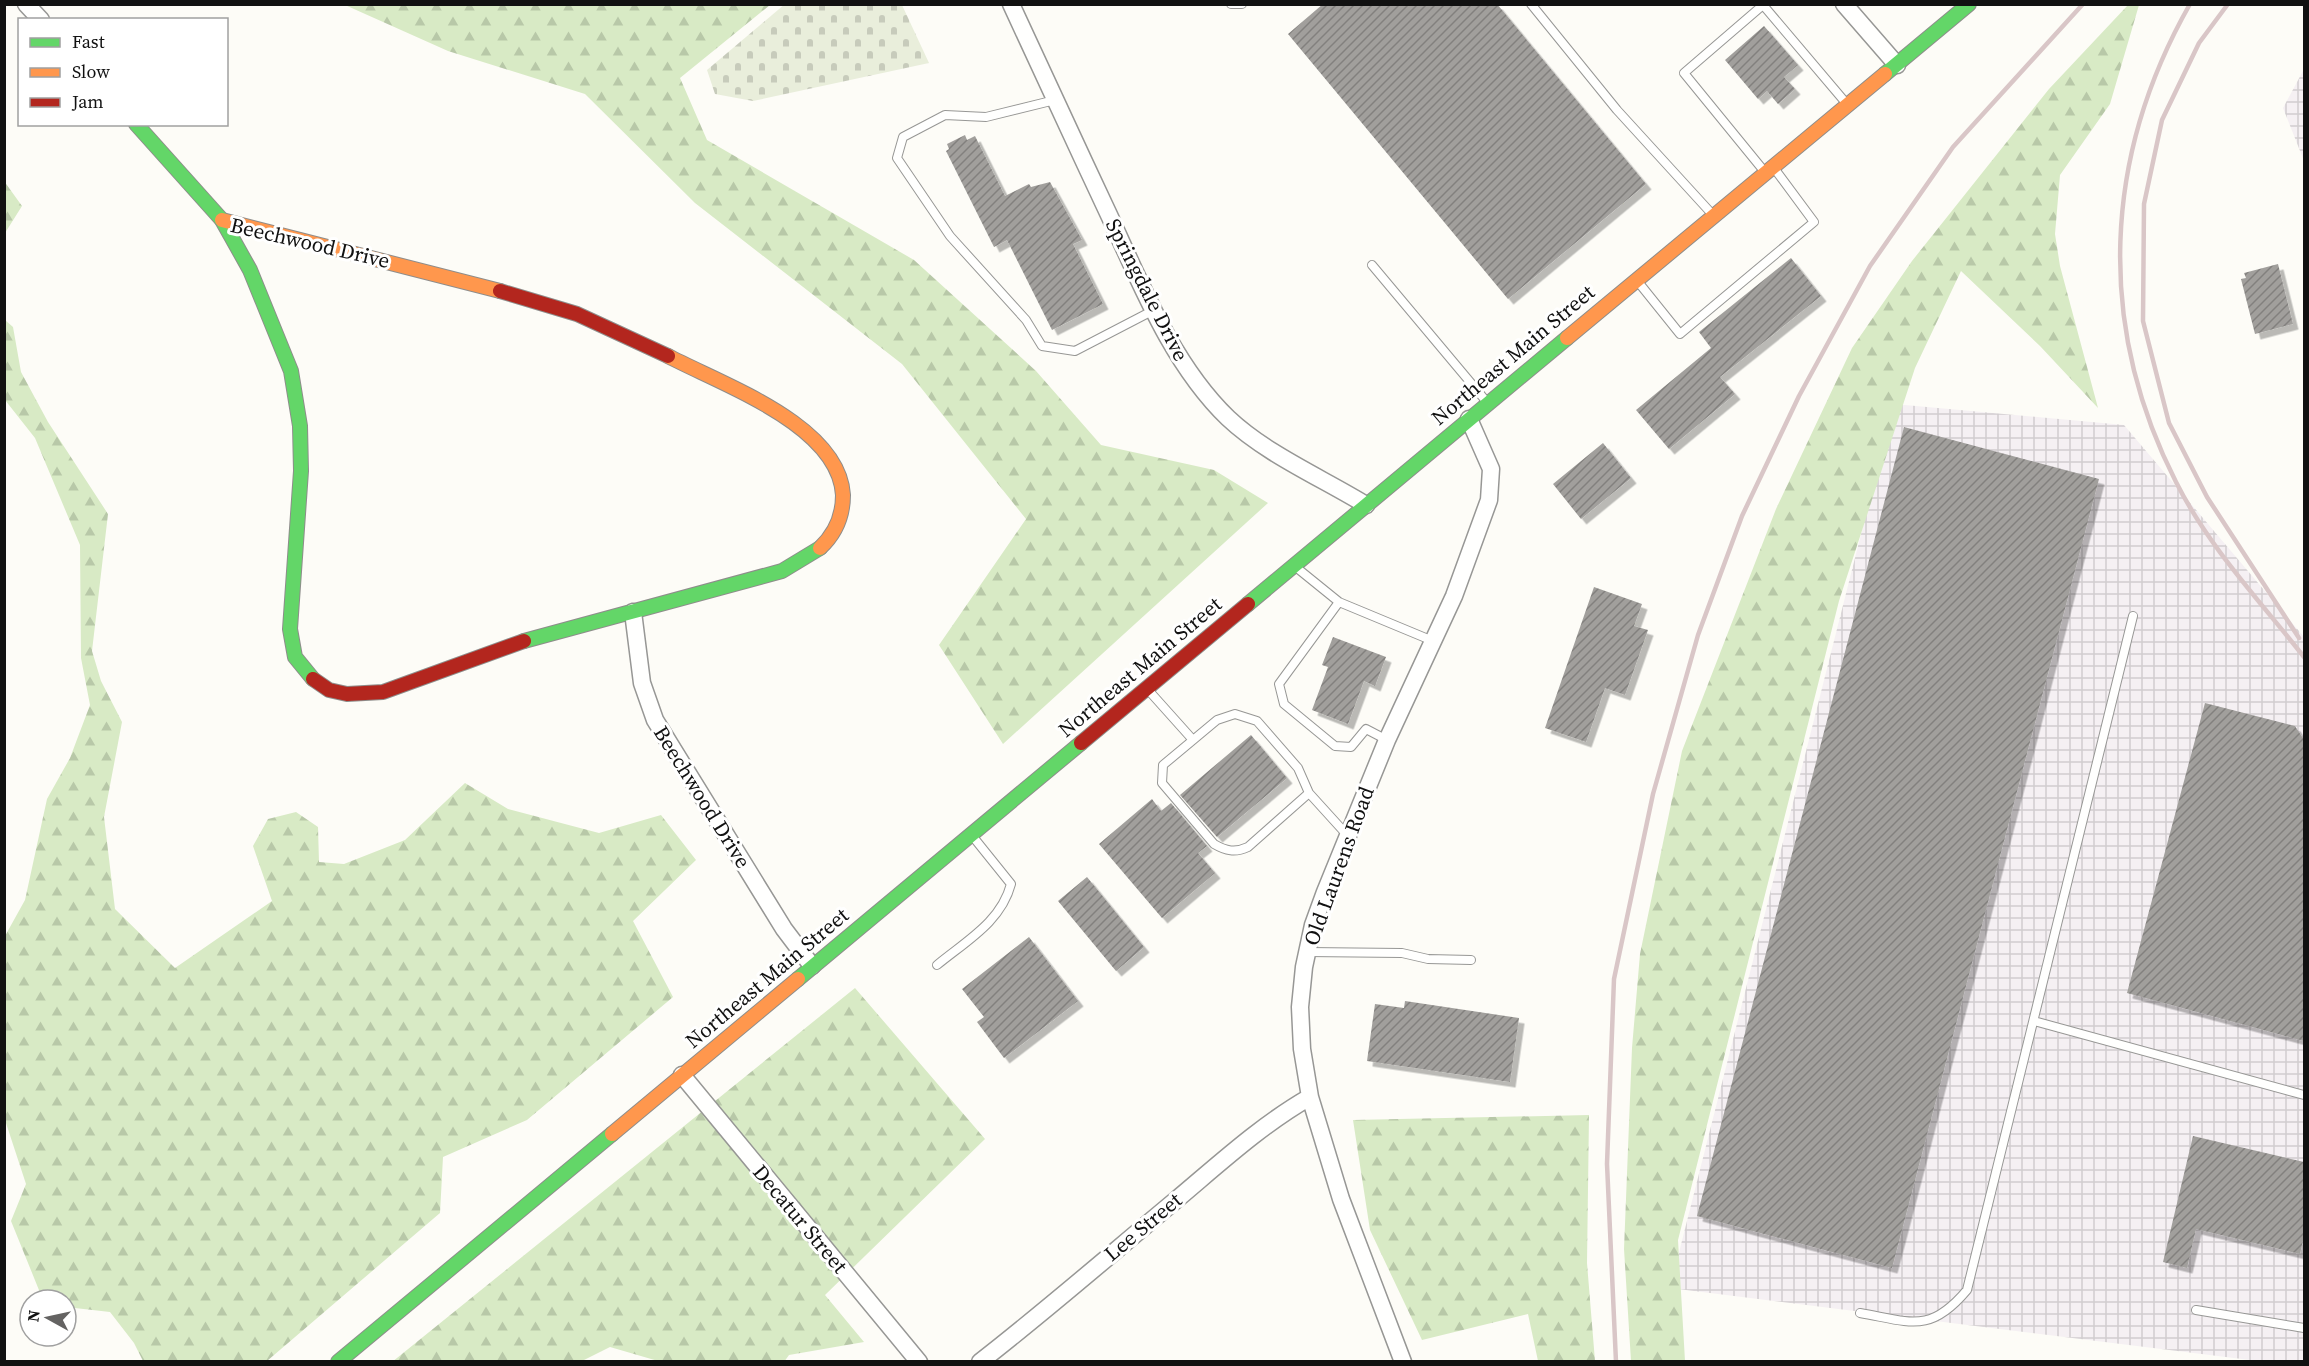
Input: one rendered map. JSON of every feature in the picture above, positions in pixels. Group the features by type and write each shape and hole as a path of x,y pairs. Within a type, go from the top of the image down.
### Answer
{"main road":[{"name":"Northeast Main Street","path":"338,1362 1897,65 1966,5"},
{"path":"138,126 222,220"},
{"name":"Beechwood Drive","path":"222,220 284,232 576,314 628,336 796,424 821,444 839,471 844,497 837,526 820,549 805,560 782,571 526,640 383,692 347,694 329,690 304,672 296,657 290,629 301,471 300,426 296,391 286,357 250,270 222,220"}],"street":[{"path":"26,4 39,18"},
{"name":"Springdale Drive","path":"1011,4 1155,310 1189,370 1230,420 1266,447 1366,505"},
{"path":"1844,4 1897,65"},
{"name":"Old Laurens Road","path":"1403,1362 1341,1198 1310,1097 1302,1049 1300,1006 1307,952 1317,914 1387,740 1460,579 1489,500 1491,469 1470,419"},
{"name":"Beechwood Drive","path":"633,612 642,683 655,720 784,929 812,966"},
{"name":"Decatur Street","path":"682,1075 919,1362"},
{"name":"Lee Street","path":"980,1362 1229,1156 1283,1113 1310,1097"}],"lane":[{"path":"1231,4 1242,4"},
{"path":"1531,4 1617,110 1714,216"},
{"path":"1636,281 1680,334 1814,222 1684,73 1763,5 1848,105"},
{"path":"1055,100 986,117 945,116 903,137 897,158 950,236 1026,320 1042,346 1075,351 1155,310"},
{"path":"1372,265 1488,404"},
{"path":"1294,566 1339,602 1433,641"},
{"path":"1339,602 1279,684 1284,704 1335,746 1351,747 1366,729 1387,740"},
{"path":"1860,1313 1914,1323 1934,1319 1953,1306 1967,1290 2133,616"},
{"path":"1148,689 1193,740"},
{"path":"1309,793 1248,847 1238,852 1224,850 1214,843 1162,783 1164,765 1226,716 1246,716 1257,721 1298,768 1309,793 1349,836"},
{"path":"937,964 993,919 1007,898 1011,884 972,835"},
{"path":"1307,952 1402,953 1428,959 1471,960"},
{"path":"2034,1021 2304,1095"},
{"path":"2196,1310 2304,1328"}],"shaded area":[{"path":"2304,69 2304,161 2283,108"},
{"path":"1894,404 2124,425 2304,637 2304,1361 2258,1361 1670,1288"}],"green space":[{"path":"785,4 902,5 929,63 753,101 715,94 707,70"},
{"path":"345,5 770,5 680,78 707,140 914,260 1036,371 1101,445 1214,470 1268,503 1003,744 939,645 1026,519 902,364 695,203 585,94 448,51"},
{"path":"2128,5 2139,5 2110,104 2060,175 2055,234 2060,266 2098,408 2040,346 1961,271 1915,368 1839,601 1678,1240 1685,1361 1631,1361 1624,1249 1632,1048 1640,954 1682,751 1776,509 1852,348 1912,261 2049,89"},
{"path":"4,181 22,206 5,233 4,233"},
{"path":"5,320 13,327 21,372 48,422 108,514 92,651 101,681 122,722 104,817 115,909 175,968 272,901 253,846 268,819 296,812 318,827 319,862 344,864 405,840 465,783 508,809 599,833 661,815 696,860 633,921 673,997 527,1120 443,1157 440,1213 267,1361 143,1361 134,1343 110,1312 78,1308 78,1288 38,1288 11,1221 26,1184 5,1120 5,936 25,900 47,799 70,758 90,705 81,658 80,545 35,438 5,400"},
{"path":"855,988 985,1139 825,1295 864,1342 789,1355 784,1362 658,1361 610,1347 582,1361 392,1362"},
{"path":"1589,1115 1587,1263 1595,1361 1538,1361 1528,1314 1422,1340 1370,1230 1353,1120"}],"building":[{"path":"1323,4 1497,4 1646,184 1508,299 1288,34"},
{"path":"1764,26 1798,65 1784,77 1795,89 1778,104 1767,91 1758,99 1725,60"},
{"path":"965,135 967,140 975,136 1005,196 1029,184 1031,187 1050,182 1082,240 1073,244 1103,304 1052,330 1007,240 994,247 946,151 949,149 947,144"},
{"path":"1791,258 1821,296 1720,377 1735,394 1669,449 1636,410 1711,348 1699,332"},
{"path":"2278,264 2293,324 2255,334 2241,279 2246,278 2244,273"},
{"path":"1904,427 2099,479 1892,1268 1697,1216"},
{"path":"1603,443 1631,478 1581,519 1553,484"},
{"path":"1594,587 1642,604 1634,626 1648,630 1625,695 1605,688 1586,742 1545,728"},
{"path":"1333,637 1386,657 1375,686 1364,681 1348,724 1312,710 1328,667 1322,665"},
{"path":"2205,703 2295,726 2304,740 2304,1041 2127,993"},
{"path":"1251,735 1287,778 1217,837 1180,795"},
{"path":"1152,799 1161,811 1171,803 1207,846 1198,853 1215,873 1162,918 1099,844"},
{"path":"1087,877 1144,947 1116,971 1058,901"},
{"path":"1029,937 1078,1001 1004,1058 977,1022 984,1017 962,989"},
{"path":"1405,1001 1519,1018 1510,1082 1367,1061 1375,1004 1404,1008"},
{"path":"2193,1136 2304,1162 2304,1236 2300,1254 2196,1229 2187,1268 2163,1262"}],"railway":[{"path":"1616,1362 1607,1164 1614,979 1653,794 1698,635 1742,516 1799,396 1870,266 1953,147 2083,4"},
{"path":"2190,4 2161,62 2140,121 2126,181 2120,242 2122,302 2132,363 2150,423 2189,506 2219,551 2304,657"},
{"path":"2228,4 2199,43 2162,120 2144,204 2143,321 2169,423 2207,497 2299,638"}],"traffic: fast":[{"path":"1885,74 1969,4"},
{"path":"138,126 222,220 250,270 291,371 300,426 301,471 290,629 295,657 313,679"},
{"path":"1248,604 1567,338"},
{"path":"524,641 782,571 820,548"},
{"path":"798,979 1081,743"},
{"path":"338,1362 612,1134"}],"traffic: slow":[{"path":"1567,338 1885,74"},
{"path":"222,220 500,291"},
{"path":"668,356 775,410 822,448 837,470 843,495 842,510 837,524 830,537 820,548"},
{"path":"612,1134 798,979"}],"traffic: jam":[{"path":"500,291 577,314 668,356"},
{"path":"1081,743 1248,604"},
{"path":"313,679 329,690 347,694 383,692 524,641"}]}
